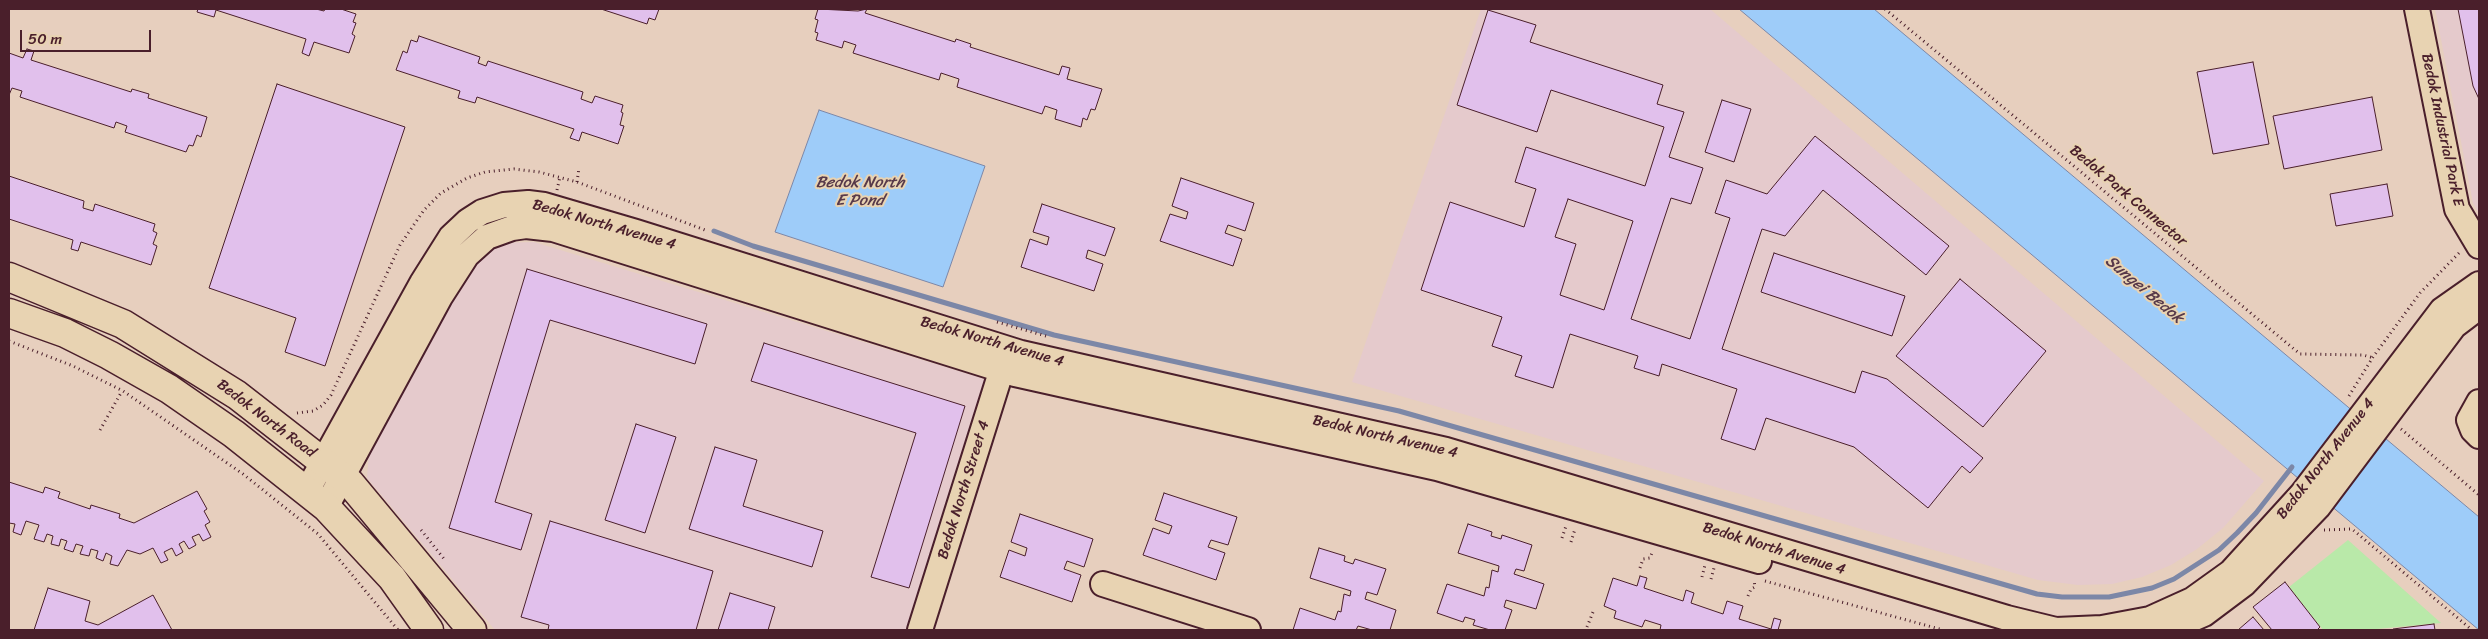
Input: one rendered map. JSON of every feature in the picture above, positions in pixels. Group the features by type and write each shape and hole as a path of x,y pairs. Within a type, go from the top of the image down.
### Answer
{"main road":[{"name":"Bedok North Road","path":"9,277 123,324 237,395 334,470 472,630"},
{"path":"9,313 65,333 169,389 234,434 316,499 392,578 429,630"},
{"path":"169,389 166,371 172,353"}],"street":[{"name":"Bedok Industrial Park E","path":"2417,9 2457,208 2478,245"},
{"name":"Bedok North Avenue 4","path":"316,499 334,470 422,282 446,244 468,221 482,212 504,205 520,203 544,205 1011,362 1437,468 1992,630"},
{"name":"Bedok North Avenue 4","path":"2167,630 2204,614 2244,584 2310,501 2374,412 2442,310 2479,284"},
{"name":"Bedok North Avenue 4","path":"2374,412 2454,326 2479,308"},
{"name":"Bedok North Avenue 4","path":"1011,362 1446,450 1892,585 2056,630 2102,628 2150,619 2192,600 2231,572 2310,501"},
{"name":"Bedok North Street 4","path":"920,630 1011,362"},
{"name":"Bedok North Street 4","path":"934,630 1011,362"},
{"path":"2479,402 2469,420 2479,436"},
{"path":"1103,584 1248,630"}],"path":[{"name":"Bedok Park Connector","path":"1885,9 2300,354 2373,357"},
{"path":"577,182 580,168"},
{"path":"2478,245 2453,258 2420,293 2373,357 2374,412 2479,495"},
{"path":"9,341 73,366 122,391 243,474 318,534 398,630"},
{"path":"100,430 122,391"},
{"path":"1562,538 1566,526"},
{"path":"1571,542 1575,528"},
{"path":"2318,530 2352,530 2472,630"},
{"path":"1640,568 1643,559 1650,558 1652,553 1645,548"},
{"path":"1702,577 1704,571"},
{"path":"1711,579 1712,574"},
{"path":"1748,596 1756,583 1753,577"},
{"path":"1587,627 1593,612"}],"shaded area":[{"path":"1481,9 1710,9 2264,481 2223,528 2197,549 2171,565 2142,577 2112,584 2078,585 2038,580 1352,382"},
{"path":"2435,9 2479,9 2479,214 2473,203"},
{"path":"534,242 988,380 906,630 495,630 367,478 369,453 469,268 496,243"}],"green space":[{"path":"2348,540 2441,623 2366,630 2323,630 2289,587"}],"water":[{"name":"Sungei Bedok","path":"1739,9 1874,9 2479,517 2479,630"},
{"name":"Bedok North E Pond","path":"819,110 985,166 943,287 775,232"}],"building":[{"path":"198,9 316,9 324,11 325,9 341,9 356,14 353,22 356,23 352,34 355,36 349,53 314,42 309,56 302,53 306,39 216,10 214,17 197,12"},
{"path":"601,9 659,9 655,20 649,18 647,24"},
{"path":"818,9 858,11 867,9 865,13 955,42 956,39 971,44 970,47 1059,75 1062,66 1070,68 1067,79 1102,89 1095,110 1091,109 1087,120 1083,118 1081,127 1055,119 1057,110 1045,106 1042,114 957,87 959,79 941,73 939,80 853,53 856,45 844,41 842,48 816,40 818,33 815,32 818,20 815,19"},
{"path":"2458,9 2479,9 2479,99 2473,86"},
{"path":"1488,10 1536,25 1530,42 1663,85 1657,104 1684,112 1669,157 1703,168 1691,204 1671,198 1631,319 1690,339 1730,218 1715,213 1726,180 1767,194 1815,136 1949,246 1926,275 1823,190 1785,236 1762,229 1722,349 1855,393 1862,371 1887,379 1983,458 1970,473 1962,466 1928,508 1854,447 1766,418 1755,450 1721,439 1737,389 1662,364 1659,376 1634,368 1638,356 1570,334 1553,388 1515,376 1522,356 1492,346 1502,317 1421,290 1450,202 1524,227 1536,189 1515,182 1526,147 1645,186 1664,127 1551,90 1537,132 1457,105","holes":["1568,199 1633,221 1604,310 1560,295 1576,244 1555,237"]},
{"path":"419,36 480,57 478,63 486,66 488,61 583,92 581,99 592,103 595,96 623,105 620,125 624,126 618,144 582,132 579,141 570,138 574,129 477,97 475,103 458,98 460,91 396,70 403,51 407,53 411,40 417,42"},
{"path":"27,49 34,51 31,60 131,92 132,89 149,94 148,98 207,117 201,137 197,135 193,146 189,145 186,152 125,132 127,126 116,122 114,128 20,97 22,91 12,88 9,95 9,53 23,58"},
{"path":"2253,62 2269,144 2213,154 2197,72"},
{"path":"277,84 405,127 325,366 285,352 296,318 209,288"},
{"path":"2372,97 2382,150 2284,169 2273,116"},
{"path":"1722,100 1751,109 1734,162 1705,152"},
{"path":"9,176 84,201 83,208 93,211 95,204 155,224 153,231 157,233 153,244 157,246 151,265 81,242 78,251 71,249 73,240 9,219"},
{"path":"1181,178 1254,203 1245,231 1228,225 1225,233 1242,239 1233,266 1160,241 1170,214 1186,219 1188,212 1172,206"},
{"path":"2387,184 2393,216 2336,226 2330,194"},
{"path":"1042,204 1115,228 1105,256 1088,250 1086,258 1103,264 1094,291 1021,267 1030,239 1047,245 1049,237 1033,232"},
{"path":"1774,253 1905,296 1892,336 1761,292"},
{"path":"527,269 707,324 695,364 550,320 495,502 532,514 521,550 449,528"},
{"path":"1960,279 2046,351 1983,427 1896,356"},
{"path":"764,343 965,406 909,588 871,577 916,433 751,381"},
{"path":"636,424 676,437 645,533 605,520"},
{"path":"715,447 757,460 743,506 823,531 812,567 689,529"},
{"path":"9,482 43,493 45,487 60,492 58,498 90,509 91,505 120,514 119,518 134,523 197,491 207,509 204,511 210,522 205,525 211,537 203,541 199,534 192,537 196,545 189,549 184,541 179,544 183,552 176,556 172,548 164,552 168,560 161,563 153,548 140,554 127,550 118,566 110,564 112,556 106,553 103,561 96,558 98,551 91,549 89,556 80,554 83,546 76,544 73,552 64,549 67,541 61,539 59,546 51,544 53,536 47,534 44,542 34,539 39,525 26,521 21,535 13,532 15,524 9,523"},
{"path":"1164,493 1237,517 1228,545 1211,540 1208,547 1225,553 1216,580 1143,555 1153,528 1169,534 1172,526 1155,520"},
{"path":"1020,514 1093,539 1084,567 1067,561 1064,569 1081,575 1072,602 1000,577 1009,550 1025,556 1027,548 1011,542"},
{"path":"550,521 713,571 696,630 548,630 549,625 521,617"},
{"path":"1468,524 1492,532 1491,536 1501,539 1502,535 1532,545 1524,571 1516,569 1514,574 1544,584 1536,609 1506,600 1504,607 1512,610 1505,630 1490,630 1473,625 1475,620 1465,617 1463,622 1437,613 1447,584 1484,596 1486,587 1489,588 1492,570 1498,572 1499,566 1458,553"},
{"path":"1319,548 1345,556 1344,561 1353,564 1355,559 1386,569 1377,595 1367,592 1365,599 1396,610 1390,630 1372,630 1358,626 1356,630 1293,630 1300,608 1335,620 1338,611 1341,612 1344,594 1350,596 1351,591 1310,578"},
{"path":"1640,576 1647,578 1644,588 1683,601 1686,590 1694,593 1691,603 1723,614 1727,601 1743,606 1739,619 1771,629 1774,618 1781,620 1778,630 1660,630 1661,625 1645,620 1642,627 1614,618 1616,611 1604,606 1613,578 1637,586"},
{"path":"2285,582 2320,627 2317,630 2272,630 2253,607"},
{"path":"48,588 90,601 85,621 98,625 153,595 172,630 34,630"},
{"path":"730,593 775,607 768,630 718,630"},
{"path":"2253,617 2264,630 2238,630"},
{"path":"2434,624 2435,630 2393,629"}],"waterway":[{"path":"714,231 753,246 1054,335 1399,411 2037,594 2062,597 2109,597 2152,588 2174,579 2219,550 2237,533 2256,513 2292,467"}]}
